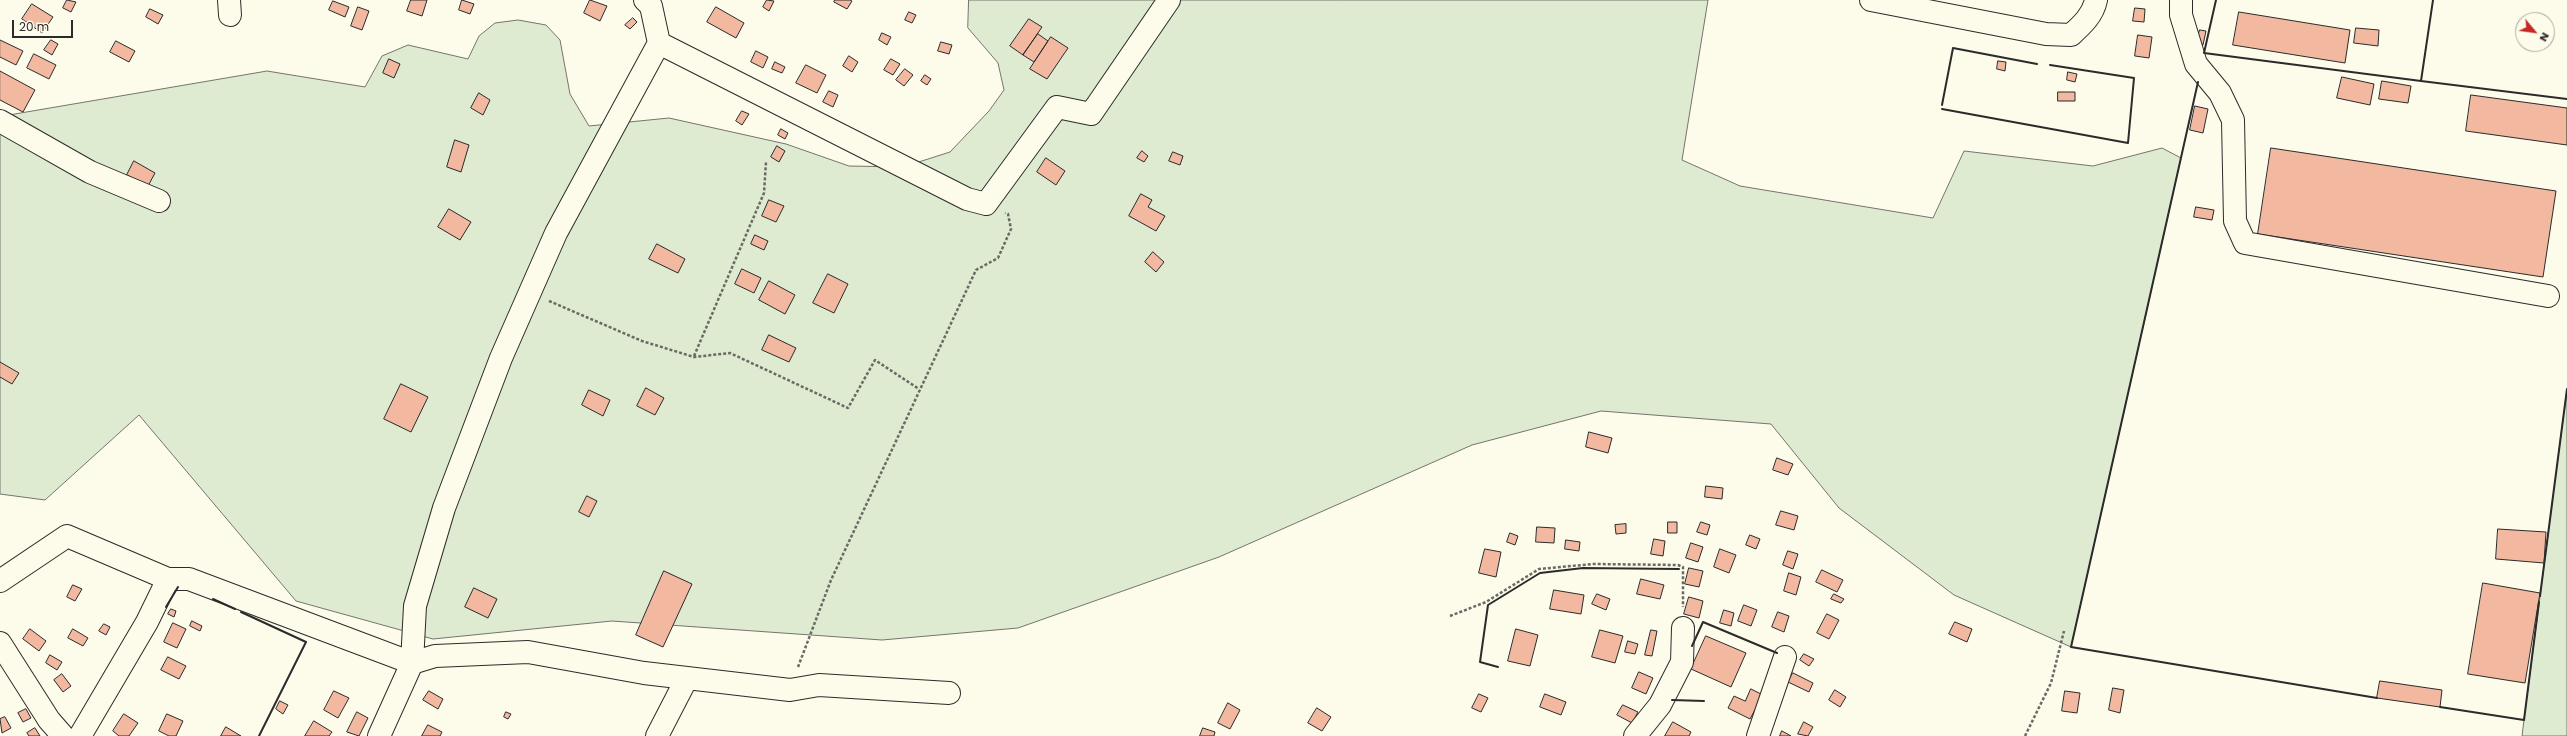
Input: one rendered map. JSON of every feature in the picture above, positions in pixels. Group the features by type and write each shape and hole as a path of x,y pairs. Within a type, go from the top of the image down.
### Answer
{"street":[{"path":"379,736 412,663 414,606 444,508 501,358 556,234 660,43 651,6 645,0"},
{"path":"660,43 960,196 986,204 1056,107 1092,114 1168,0"},
{"path":"1871,0 2046,34 2071,35 2084,23 2095,6 2096,0"},
{"path":"2181,0 2181,15 2196,64 2220,93 2233,120 2235,221 2245,243 2548,296"},
{"path":"0,121 90,172 159,201"},
{"path":"0,581 67,536 168,578 189,579 412,663 435,656 528,652 687,678 752,684 790,690 819,685 949,693"},
{"path":"80,736 147,622 168,578"},
{"path":"1635,736 1660,705 1682,662 1683,628"},
{"path":"0,643 49,720 63,736"},
{"path":"1758,736 1785,657"},
{"path":"657,736 687,678"}],"path":[{"path":"694,357 764,193 766,162"},
{"path":"790,690 831,580 919,389 976,270 998,258 1011,229 1008,214 986,204"},
{"path":"530,292 642,341 694,357 730,353 848,408 875,360 919,389"},
{"path":"1450,616 1486,602 1539,569 1592,564 1678,565 1683,567 1683,628"},
{"path":"2025,736 2051,683 2064,631"}],"green space":[{"path":"969,0 1708,0 1682,160 1740,186 1933,218 1964,151 2093,166 2162,148 2181,158 2071,647 1954,595 1839,508 1771,424 1601,411 1472,445 1219,557 1018,628 882,640 612,621 433,639 296,601 139,415 45,500 0,494 0,120 3,116 267,71 365,87 382,56 408,45 468,59 479,36 495,23 518,20 546,25 560,40 570,94 589,126 669,118 786,144 849,166 903,167 950,152 989,111 1004,90 998,63 968,28"},
{"path":"2567,389 2567,736 2522,736 2524,720"}],"building":[{"path":"67,0 76,2 71,12 63,8"},
{"path":"411,0 427,0 422,16 407,11"},
{"path":"462,0 474,4 470,14 459,10"},
{"path":"590,0 607,6 600,21 584,13"},
{"path":"767,0 774,1 769,11 763,7"},
{"path":"835,0 852,1 847,9 834,2"},
{"path":"333,1 349,7 345,17 329,10"},
{"path":"32,4 53,17 42,33 22,19"},
{"path":"358,7 369,11 362,30 351,26"},
{"path":"716,7 744,23 736,38 707,22"},
{"path":"2135,8 2145,9 2144,22 2133,21"},
{"path":"150,9 163,15 158,24 146,17"},
{"path":"909,12 916,15 912,23 905,20"},
{"path":"2239,12 2350,30 2345,63 2233,45"},
{"path":"633,18 637,22 630,29 625,25"},
{"path":"1029,19 1042,27 1023,55 1010,46"},
{"path":"2356,28 2379,30 2378,46 2354,43"},
{"path":"2200,30 2206,31 2203,45 2196,43"},
{"path":"882,33 891,37 887,45 879,40"},
{"path":"1038,34 1048,41 1034,62 1023,55"},
{"path":"2138,35 2152,37 2149,58 2135,56"},
{"path":"1051,37 1068,48 1047,79 1030,69"},
{"path":"0,40 23,51 16,65 0,57"},
{"path":"51,40 58,44 52,55 44,50"},
{"path":"116,41 135,51 129,62 110,52"},
{"path":"941,42 952,45 949,54 938,51"},
{"path":"756,51 768,57 763,68 751,62"},
{"path":"34,54 56,65 49,79 27,68"},
{"path":"849,56 858,62 852,72 843,66"},
{"path":"389,59 400,64 394,78 383,73"},
{"path":"891,59 900,64 893,75 884,70"},
{"path":"1998,61 2006,62 2005,71 1997,69"},
{"path":"775,62 785,67 782,73 772,69"},
{"path":"806,65 826,75 817,93 796,83"},
{"path":"905,69 913,75 904,86 896,80"},
{"path":"0,71 35,90 23,112 0,100"},
{"path":"2068,72 2077,74 2075,82 2067,80"},
{"path":"925,75 931,79 927,85 921,81"},
{"path":"2342,77 2374,84 2370,105 2337,98"},
{"path":"2382,81 2411,86 2408,103 2379,99"},
{"path":"829,91 838,95 833,107 823,102"},
{"path":"2058,92 2075,92 2075,101 2058,101"},
{"path":"479,93 490,100 483,115 471,108"},
{"path":"2471,95 2567,108 2567,145 2466,131"},
{"path":"2195,106 2208,109 2203,133 2190,130"},
{"path":"742,111 749,114 742,125 736,121"},
{"path":"781,129 788,133 785,139 778,135"},
{"path":"455,140 469,145 461,172 447,167"},
{"path":"777,146 785,151 779,162 771,157"},
{"path":"2271,148 2556,191 2543,277 2258,234"},
{"path":"1142,151 1148,156 1144,162 1137,158"},
{"path":"1173,152 1183,156 1180,165 1169,161"},
{"path":"1046,158 1065,171 1056,185 1037,172"},
{"path":"134,161 155,173 148,186 127,175"},
{"path":"1141,194 1152,200 1148,207 1165,216 1156,231 1129,216"},
{"path":"769,200 784,206 776,222 762,216"},
{"path":"2196,207 2214,210 2212,220 2194,217"},
{"path":"449,209 471,222 460,240 438,227"},
{"path":"755,235 768,241 764,250 751,244"},
{"path":"657,244 685,259 678,273 649,259"},
{"path":"1153,252 1164,262 1156,272 1145,262"},
{"path":"742,269 761,278 754,293 735,284"},
{"path":"828,274 848,284 834,313 813,303"},
{"path":"769,281 795,295 785,314 759,300"},
{"path":"769,335 796,348 789,362 762,350"},
{"path":"0,362 19,373 12,384 0,377"},
{"path":"401,384 428,397 411,432 384,419"},
{"path":"646,388 664,398 655,415 637,406"},
{"path":"589,390 610,400 603,416 582,405"},
{"path":"1589,432 1612,438 1608,453 1586,447"},
{"path":"1777,458 1793,464 1788,475 1773,470"},
{"path":"1706,486 1723,488 1722,499 1705,497"},
{"path":"587,496 597,501 589,517 579,512"},
{"path":"1781,511 1798,516 1794,530 1776,525"},
{"path":"1668,522 1677,522 1677,533 1668,533"},
{"path":"1701,522 1710,525 1707,535 1697,532"},
{"path":"1626,524 1626,533 1616,534 1615,525"},
{"path":"1537,527 1555,528 1554,543 1536,542"},
{"path":"2498,529 2546,532 2544,563 2496,559"},
{"path":"1510,533 1518,536 1515,545 1507,542"},
{"path":"1750,535 1760,539 1756,549 1746,545"},
{"path":"1654,539 1665,541 1663,556 1651,554"},
{"path":"1566,540 1580,542 1579,551 1565,549"},
{"path":"1691,543 1703,547 1698,562 1686,558"},
{"path":"1485,549 1501,552 1496,577 1479,573"},
{"path":"1720,549 1736,555 1729,573 1714,567"},
{"path":"1788,551 1798,554 1793,569 1783,565"},
{"path":"1689,568 1703,571 1699,587 1685,584"},
{"path":"1822,570 1843,580 1837,592 1816,582"},
{"path":"664,571 692,584 663,647 636,635"},
{"path":"1789,573 1801,577 1796,595 1784,591"},
{"path":"1641,579 1664,585 1660,599 1637,594"},
{"path":"2483,583 2540,593 2525,683 2468,674"},
{"path":"73,585 82,589 75,601 67,597"},
{"path":"474,588 497,599 488,618 465,607"},
{"path":"1554,590 1584,595 1581,614 1550,609"},
{"path":"1597,594 1610,599 1606,610 1592,604"},
{"path":"1834,594 1844,599 1841,603 1831,599"},
{"path":"1689,597 1703,601 1699,618 1684,614"},
{"path":"1744,605 1757,610 1751,626 1738,621"},
{"path":"171,609 176,611 174,617 168,614"},
{"path":"1724,610 1734,613 1731,626 1720,623"},
{"path":"1778,612 1789,616 1784,632 1772,627"},
{"path":"1827,614 1839,620 1829,639 1817,633"},
{"path":"192,621 202,626 200,631 190,626"},
{"path":"1955,622 1972,629 1967,642 1949,634"},
{"path":"173,623 186,629 177,648 164,642"},
{"path":"104,624 110,627 106,635 99,631"},
{"path":"30,629 46,641 39,651 23,639"},
{"path":"73,629 88,638 83,646 68,638"},
{"path":"1516,629 1538,635 1530,666 1508,661"},
{"path":"1600,630 1623,636 1615,663 1592,657"},
{"path":"1651,630 1657,631 1652,656 1645,655"},
{"path":"1706,636 1746,653 1731,687 1691,669"},
{"path":"1628,641 1638,644 1635,654 1625,652"},
{"path":"1804,654 1814,659 1809,666 1800,660"},
{"path":"50,655 62,662 57,670 46,663"},
{"path":"168,657 186,666 179,679 161,670"},
{"path":"1639,672 1653,678 1646,694 1632,688"},
{"path":"1793,673 1813,683 1809,692 1788,682"},
{"path":"62,674 71,686 63,692 54,680"},
{"path":"2380,681 2442,690 2440,707 2377,698"},
{"path":"2113,688 2124,690 2120,713 2109,710"},
{"path":"1751,689 1763,695 1750,719 1728,708 1734,696 1745,701"},
{"path":"1835,690 1846,697 1840,707 1829,700"},
{"path":"334,691 349,698 338,718 324,710"},
{"path":"429,691 443,699 438,709 423,700"},
{"path":"2065,691 2080,693 2077,713 2062,711"},
{"path":"1479,694 1488,698 1481,712 1472,708"},
{"path":"1545,694 1566,702 1561,715 1540,707"},
{"path":"280,701 288,705 283,714 276,709"},
{"path":"1228,703 1240,710 1230,729 1218,723"},
{"path":"1623,705 1638,712 1632,723 1617,715"},
{"path":"1317,708 1331,717 1322,731 1308,723"},
{"path":"26,709 31,718 23,722 18,713"},
{"path":"357,712 368,718 359,736 347,732"},
{"path":"506,712 511,714 508,719 504,717"},
{"path":"124,714 138,723 129,736 119,736 113,731"},
{"path":"167,714 183,721 176,736 169,736 159,731"},
{"path":"5,717 11,728 2,733 0,719"},
{"path":"314,721 332,732 329,736 305,736"},
{"path":"1673,722 1691,732 1689,736 1665,736"},
{"path":"1804,722 1813,727 1808,736 1798,734"},
{"path":"428,725 442,732 440,736 422,736"},
{"path":"226,727 241,736 221,736"},
{"path":"35,728 40,736 29,736 27,733"},
{"path":"1203,728 1215,732 1214,736 1200,736"},
{"path":"1782,731 1791,736 1780,736"}],"wall":[{"path":"2216,0 2204,53 2421,81 2433,0"},
{"path":"1942,105 1953,48 2037,64"},
{"path":"1942,109 2128,143 2134,78 2050,65"},
{"path":"2421,81 2567,99"},
{"path":"2198,82 2071,647 2377,698"},
{"path":"2540,596 2567,389"},
{"path":"1498,667 1480,662 1488,605 1540,573 1583,568 1679,569"},
{"path":"166,607 178,587"},
{"path":"213,599 235,609"},
{"path":"2440,707 2524,720 2539,602"},
{"path":"241,612 306,642 259,736"},
{"path":"1692,646 1703,622 1777,653"},
{"path":"1672,700 1704,701"}]}
